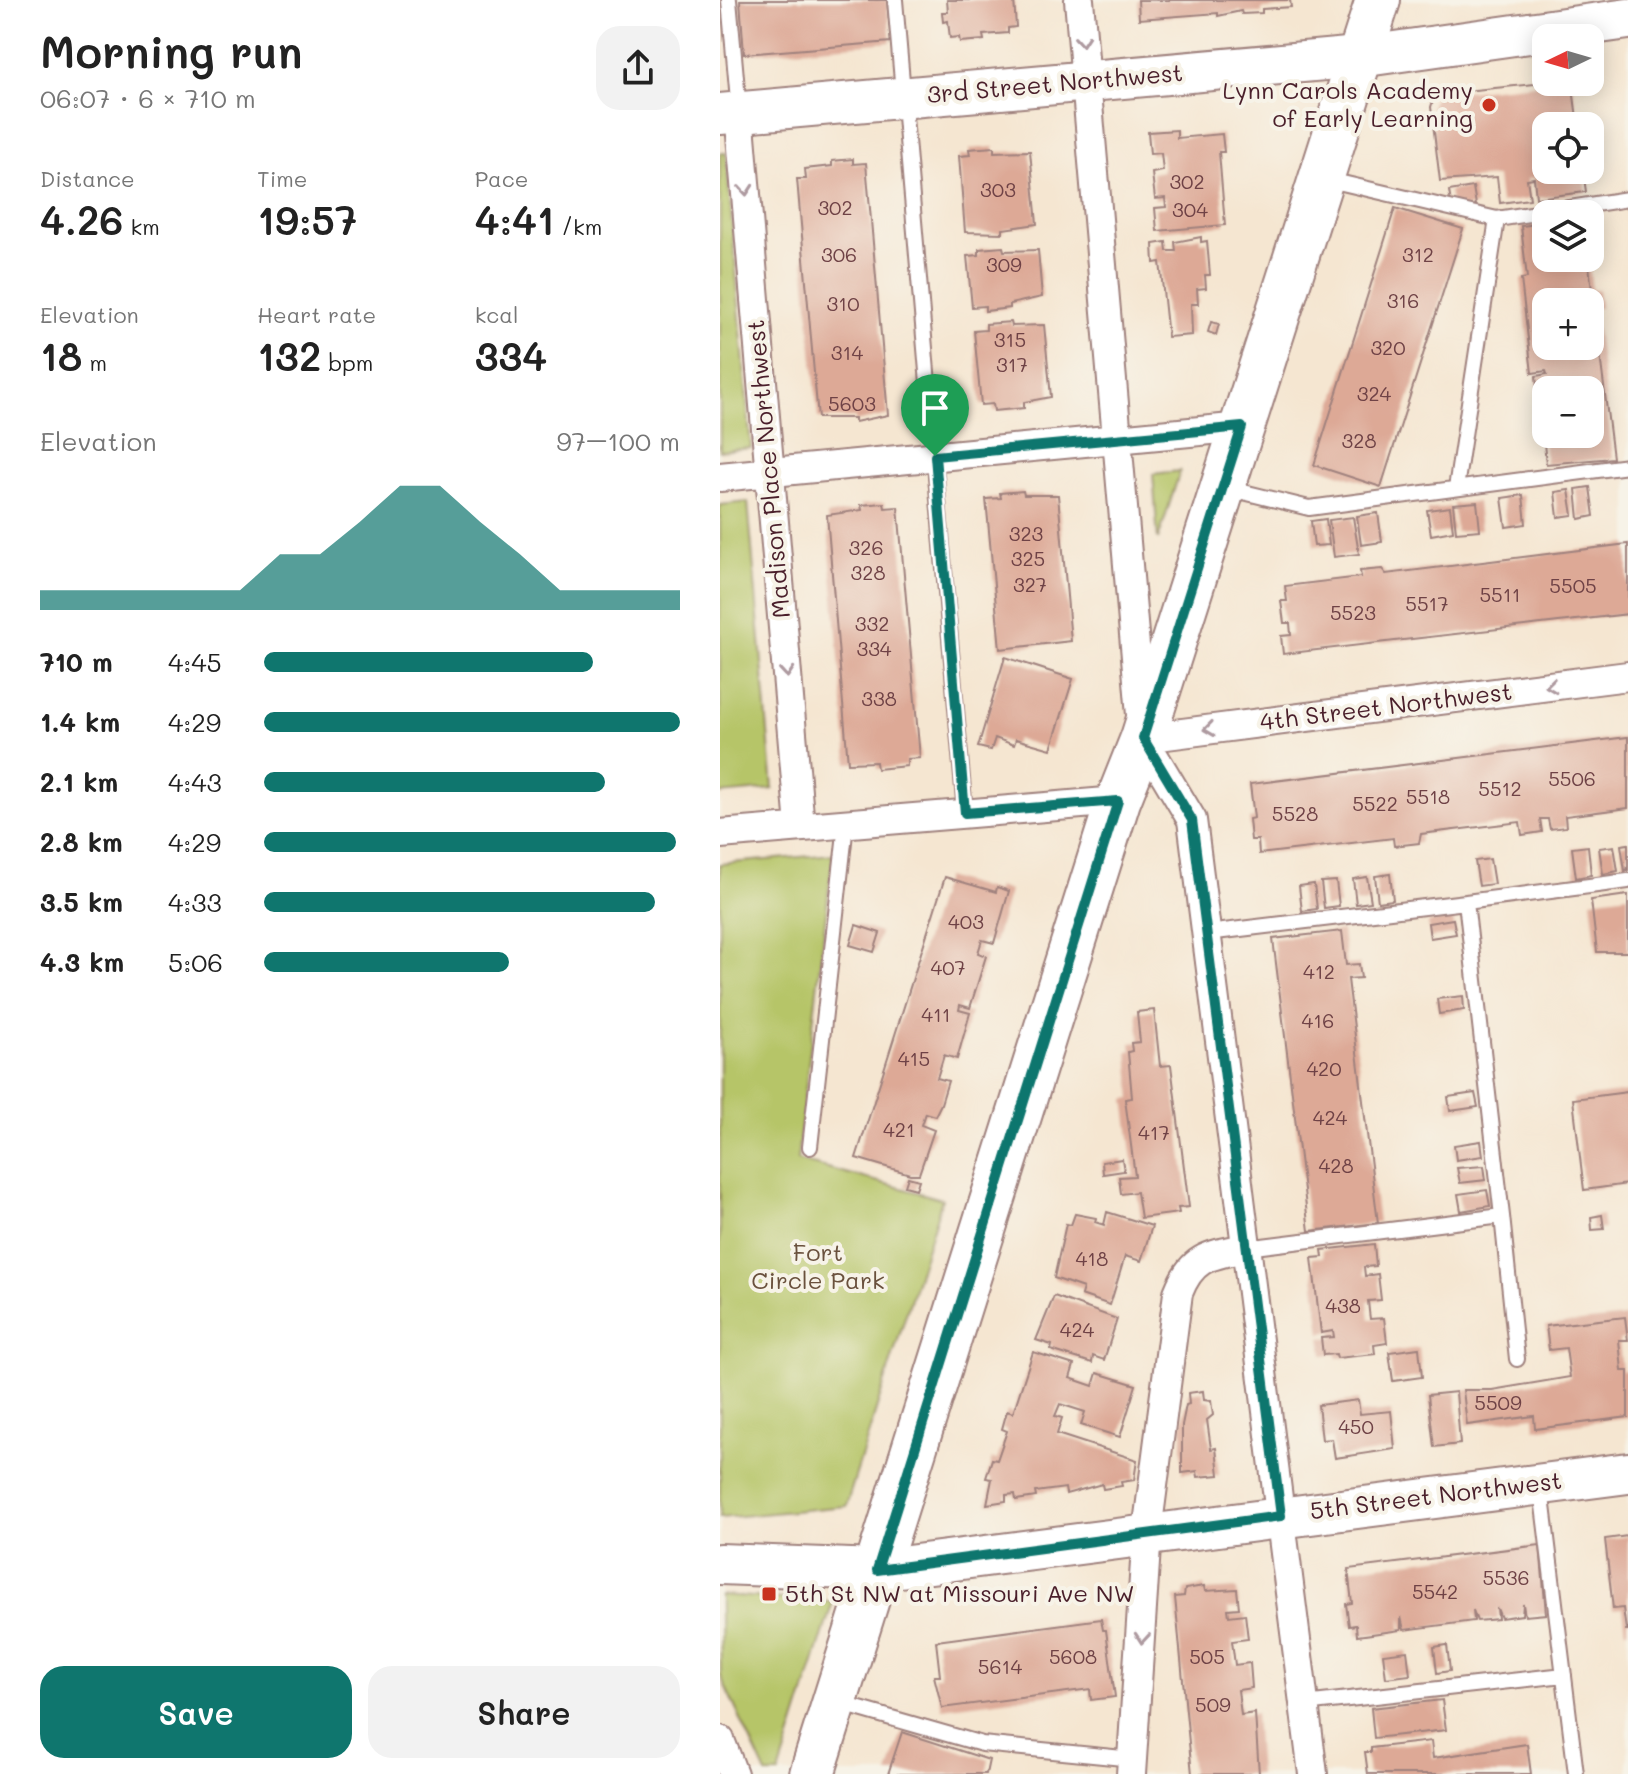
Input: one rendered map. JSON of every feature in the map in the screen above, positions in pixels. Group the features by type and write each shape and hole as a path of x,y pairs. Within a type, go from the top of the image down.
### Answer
{"main road":[{"path":"812,1774 1118,801 1143,738 1378,0"}],"street":[{"path":"1079,0 1143,738 1192,820 1313,1774"},
{"name":"3rd Street Northwest","path":"730,113 1359,57 1626,19"},
{"name":"Madison Place Northwest","path":"730,113 770,472 800,827"},
{"path":"720,477 1242,427"},
{"name":"4th Street Northwest","path":"1143,738 1628,676"},
{"path":"720,834 1118,801"},
{"path":"1132,1766 1147,1532 1178,1293 1185,1274 1196,1262 1246,1248"},
{"name":"5th Street Northwest","path":"720,1564 877,1570 1147,1532 1628,1473"},
{"path":"720,1740 733,1774"}],"lane":[{"path":"729,0 730,113"},
{"path":"895,0 965,813"},
{"path":"1321,178 1497,219 1628,199"},
{"path":"1456,488 1497,219"},
{"path":"1223,486 1309,508 1628,466"},
{"path":"810,1147 846,824"},
{"path":"1207,933 1628,881"},
{"path":"1466,902 1517,1359"},
{"path":"1246,1248 1502,1216"},
{"path":"1540,1483 1576,1774"},
{"path":"1304,1704 1564,1675"},
{"path":"835,1701 982,1744 1132,1766"}],"green space":[{"path":"720,153 726,153 751,448 720,451"},
{"path":"1180,471 1158,540 1153,474"},
{"path":"748,502 773,789 720,794 720,505"},
{"name":"Fort Circle Park","path":"833,854 797,1160 942,1199 846,1506 720,1518 720,864"},
{"path":"720,1595 833,1602 779,1774 766,1774 721,1677"}],"building":[{"path":"740,0 887,0 891,42 744,54"},
{"path":"947,0 1014,0 1016,27 1008,28 1008,33 983,35 984,40 960,42 959,37 950,38 948,21 943,22 942,12 948,12"},
{"path":"1138,0 1290,0 1291,7 1262,9 1262,13 1242,14 1241,11 1218,16 1218,13 1139,19"},
{"path":"1532,84 1532,96 1574,96 1576,112 1532,112 1532,178 1527,179 1530,199 1500,203 1497,177 1440,181 1431,107 1435,94"},
{"path":"1177,130 1177,138 1222,134 1224,152 1219,152 1225,225 1157,231 1155,208 1166,207 1165,198 1155,199 1152,173 1163,171 1161,153 1150,154 1148,132"},
{"path":"994,147 994,152 1030,151 1037,224 1003,229 1003,233 965,232 959,156 970,155 969,149"},
{"path":"853,159 853,164 866,163 888,415 855,422 855,418 818,418 797,179 806,179 805,169 832,166 832,161"},
{"path":"1535,184 1585,184 1586,192 1536,198"},
{"path":"1473,187 1476,205 1465,208 1451,203 1449,191"},
{"path":"1395,208 1463,229 1381,487 1314,465"},
{"path":"1532,225 1532,272 1590,272 1592,288 1532,288 1532,360 1601,360 1603,376 1536,376 1547,374 1546,371 1532,373 1521,279 1527,278 1521,226"},
{"path":"1201,237 1201,242 1207,241 1210,275 1205,275 1206,288 1197,289 1198,304 1191,304 1192,335 1168,337 1160,262 1154,263 1153,244 1166,242 1167,251 1176,251 1175,242"},
{"path":"1003,247 1004,251 1038,250 1042,297 1010,304 1010,308 985,311 985,306 972,307 967,256 979,255 979,249"},
{"path":"1011,322 1012,326 1044,325 1051,397 1024,402 1024,408 994,411 993,404 981,405 974,331 986,330 986,324"},
{"path":"1211,322 1219,324 1216,335 1208,332"},
{"path":"1604,387 1613,458 1546,464 1544,448 1604,448"},
{"path":"1590,487 1594,516 1579,519 1576,489"},
{"path":"1569,490 1573,515 1558,517 1555,492"},
{"path":"1023,491 1024,495 1058,495 1071,641 1000,649 986,499 1001,498 1000,493"},
{"path":"1523,495 1526,524 1506,527 1502,498"},
{"path":"1477,502 1480,530 1456,532 1453,504"},
{"path":"884,503 885,508 898,507 920,758 907,759 907,766 877,769 876,762 848,763 827,515 862,510 861,505"},
{"path":"1450,507 1453,531 1431,535 1427,510"},
{"path":"1378,513 1382,542 1361,545 1357,516"},
{"path":"1353,517 1359,554 1334,557 1329,520"},
{"path":"1326,519 1329,545 1314,546 1311,521"},
{"path":"1628,544 1628,614 1283,654 1281,636 1291,635 1290,623 1284,623 1281,601 1287,601 1285,586 1361,577 1360,571 1382,569 1386,574"},
{"path":"1005,657 1073,679 1051,749 1016,739 1014,745 995,738 991,750 978,747"},
{"path":"1628,737 1628,808 1565,816 1566,827 1550,829 1548,819 1540,819 1542,832 1522,835 1520,822 1421,834 1419,843 1394,846 1393,838 1259,854 1258,840 1251,840 1249,819 1254,818 1250,784"},
{"path":"1628,844 1628,870 1625,871 1621,845"},
{"path":"1588,846 1591,875 1576,878 1572,848"},
{"path":"1614,846 1618,871 1603,874 1599,848"},
{"path":"1490,859 1494,884 1479,886 1475,861"},
{"path":"1390,874 1393,900 1378,902 1375,876"},
{"path":"945,877 996,892 997,887 1009,891 994,943 982,940 978,953 986,956 970,1008 960,1005 959,1010 970,1013 957,1059 944,1055 937,1078 948,1081 941,1104 935,1116 925,1113 921,1125 934,1130 919,1174 910,1174 856,1158"},
{"path":"1367,877 1371,902 1356,904 1353,879"},
{"path":"1336,881 1339,906 1324,908 1321,882"},
{"path":"1314,884 1317,909 1302,911 1299,886"},
{"path":"1628,895 1628,952 1597,952 1591,900"},
{"path":"1453,919 1456,934 1430,938 1428,923"},
{"path":"856,925 880,933 874,952 850,945"},
{"path":"1342,931 1346,965 1359,964 1361,978 1348,979 1378,1223 1309,1231 1273,939"},
{"path":"1463,996 1464,1010 1439,1014 1437,999"},
{"path":"1154,1010 1160,1066 1171,1065 1189,1207 1178,1208 1179,1213 1141,1218 1137,1192 1121,1194 1119,1177 1135,1176 1125,1099 1132,1098 1128,1052 1132,1051 1131,1043 1140,1042 1137,1012"},
{"path":"1628,1092 1628,1184 1584,1190 1573,1099"},
{"path":"1475,1093 1478,1107 1450,1111 1448,1097"},
{"path":"1481,1141 1483,1156 1456,1160 1454,1145"},
{"path":"1122,1159 1124,1171 1103,1174 1102,1162"},
{"path":"1484,1166 1486,1180 1460,1183 1457,1168"},
{"path":"908,1177 919,1180 916,1189 905,1186"},
{"path":"1487,1190 1490,1206 1461,1211 1458,1194"},
{"path":"1107,1212 1152,1226 1141,1261 1125,1256 1110,1305 1081,1295 1083,1288 1054,1278 1066,1224 1071,1225 1075,1214 1096,1218 1095,1222 1104,1225"},
{"path":"1602,1215 1604,1229 1592,1230 1591,1217"},
{"path":"1374,1244 1376,1266 1364,1267 1365,1276 1378,1274 1381,1300 1368,1301 1370,1319 1384,1318 1387,1343 1374,1345 1375,1354 1337,1358 1336,1354 1323,1355 1321,1338 1334,1337 1333,1331 1321,1333 1312,1258 1323,1257 1322,1250"},
{"path":"1054,1296 1117,1319 1104,1360 1093,1356 1092,1363 1051,1350 1052,1345 1036,1340"},
{"path":"1625,1317 1628,1340 1619,1340 1622,1371 1628,1371 1628,1417 1535,1429 1534,1416 1467,1425 1463,1390 1492,1390 1570,1377 1566,1348 1549,1350 1546,1326"},
{"path":"1419,1348 1422,1377 1393,1381 1389,1352"},
{"path":"1033,1352 1074,1365 1070,1378 1093,1386 1097,1373 1136,1385 1120,1437 1081,1425 1085,1412 1060,1404 1055,1416 1062,1418 1057,1434 1137,1460 1134,1480 1121,1482 1122,1486 1103,1489 1102,1484 1066,1494 1065,1488 1035,1492 1036,1497 1016,1500 1015,1494 1006,1495 1006,1501 987,1504 992,1479 986,1478 992,1459 997,1460 1007,1431 1002,1429 1007,1411 1013,1413"},
{"path":"1203,1391 1204,1400 1211,1401 1213,1415 1207,1420 1211,1449 1216,1448 1219,1475 1198,1477 1197,1471 1182,1473 1182,1425 1186,1405 1189,1404 1188,1393"},
{"path":"1456,1392 1460,1444 1434,1447 1428,1395"},
{"path":"1358,1400 1360,1414 1391,1411 1395,1449 1335,1458 1332,1439 1322,1440 1318,1405"},
{"path":"1628,1536 1626,1630 1623,1608 1613,1609 1605,1539"},
{"path":"1540,1545 1546,1614 1525,1616 1523,1604 1522,1615 1501,1618 1497,1608 1498,1619 1477,1621 1473,1610 1474,1621 1404,1630 1401,1617 1401,1630 1357,1636 1356,1625 1349,1626 1346,1604 1352,1603 1348,1569"},
{"path":"1204,1586 1205,1591 1237,1589 1239,1608 1228,1609 1229,1616 1245,1614 1248,1639 1232,1641 1235,1665 1250,1663 1252,1688 1238,1690 1241,1715 1255,1713 1259,1774 1192,1774 1175,1597 1184,1596 1185,1589"},
{"path":"1101,1619 1103,1630 1106,1630 1115,1697 1091,1700 1090,1689 942,1708 934,1676 940,1676 936,1641"},
{"path":"1447,1645 1450,1671 1437,1673 1434,1647"},
{"path":"1407,1651 1410,1675 1386,1678 1383,1654"},
{"path":"1442,1700 1446,1730 1374,1738 1371,1708"},
{"path":"902,1732 989,1760 986,1774 888,1774"},
{"path":"1431,1741 1433,1758 1527,1744 1531,1774 1368,1774 1365,1752 1371,1752 1371,1748"}],"place":[{"name":"Lynn Carols Academy of Early Learning","path":"1489,105"},
{"name":"5th St NW at Missouri Ave NW","path":"769,1594"}],"route":[{"path":"1242,427 1143,738 1181,808 1192,820 1281,1516 877,1570 1118,801 965,813 935,456 1242,427"}]}
